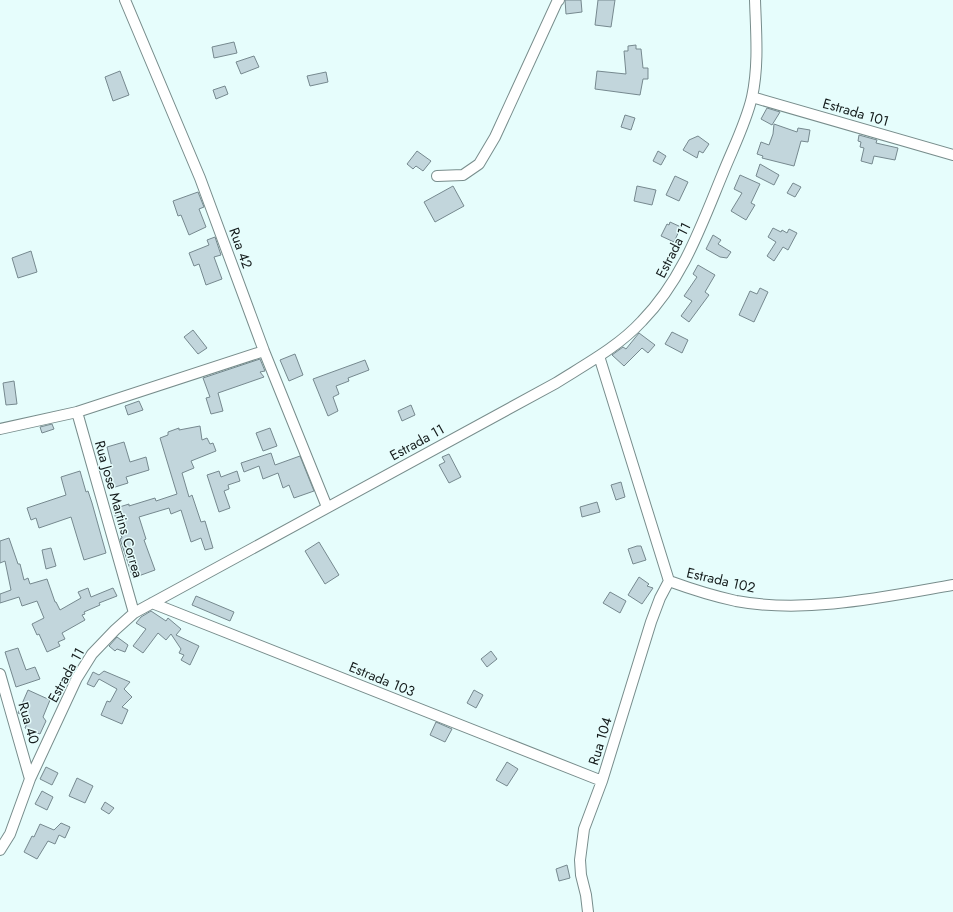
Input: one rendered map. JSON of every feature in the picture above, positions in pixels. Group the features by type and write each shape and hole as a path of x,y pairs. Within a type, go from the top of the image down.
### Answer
{"street":[{"name":"Rua 42","path":"125,0 200,178 264,351 327,507"},
{"path":"436,176 463,175 479,164 495,137 559,0"},
{"name":"Estrada 11","path":"0,850 10,834 30,779 77,678 92,654 134,613 556,382 599,356 642,322 667,292 678,275 694,243 744,124 752,96 757,57 755,0"},
{"name":"Estrada 101","path":"752,96 953,155"},
{"path":"0,429 77,412 264,351"},
{"name":"Estrada 102","path":"599,356 669,581 691,589 736,601 780,605 823,604 872,600 953,585"},
{"name":"Rua Jose Martins Correa","path":"77,412 134,613"},
{"name":"Rua 104","path":"588,912 581,875 581,847 584,829 602,781 651,622 660,598 669,581"},
{"name":"Estrada 103","path":"152,603 602,781"},
{"name":"Rua 40","path":"0,674 30,779"}],"building":[{"path":"565,0 581,0 582,12 566,14"},
{"path":"598,0 615,0 611,27 595,25"},
{"path":"234,42 237,53 214,58 212,47"},
{"path":"636,45 636,49 641,49 643,68 648,68 648,79 643,79 640,95 595,89 597,71 626,74 624,51 628,51 628,46"},
{"path":"254,56 259,67 241,74 236,62"},
{"path":"120,71 129,95 113,101 105,77"},
{"path":"326,72 328,82 310,86 307,76"},
{"path":"225,86 228,94 216,99 213,90"},
{"path":"767,108 780,112 772,125 761,119"},
{"path":"625,115 635,118 631,130 621,127"},
{"path":"774,124 797,132 798,128 810,130 808,142 801,141 794,166 762,158 763,156 757,154 761,142 769,145 773,134"},
{"path":"859,135 877,140 876,143 898,148 895,160 874,156 872,164 861,161 864,148 860,147 861,142 858,141"},
{"path":"698,136 709,144 703,153 699,151 697,158 683,150 689,140"},
{"path":"417,151 431,161 423,171 416,166 413,169 407,164"},
{"path":"658,151 666,156 661,165 653,161"},
{"path":"760,164 779,175 774,185 756,176"},
{"path":"740,175 760,184 751,203 755,205 746,220 731,211 742,193 734,189"},
{"path":"675,176 688,182 679,201 666,195"},
{"path":"793,183 801,187 795,197 787,193"},
{"path":"453,186 464,206 435,222 424,202"},
{"path":"637,186 656,190 652,205 634,201"},
{"path":"198,192 204,207 199,209 206,227 189,235 181,215 178,216 173,201"},
{"path":"670,222 681,227 674,242 661,236 667,224 669,225"},
{"path":"773,228 787,233 789,229 797,233 788,250 783,247 774,261 767,256 776,242 768,237"},
{"path":"713,235 721,240 718,244 731,252 727,258 720,257 706,249"},
{"path":"215,237 221,255 214,257 222,279 206,285 199,264 194,266 189,253 209,245 207,240"},
{"path":"31,251 37,272 18,278 12,258"},
{"path":"698,265 715,275 705,292 709,295 689,322 681,316 692,301 684,296 697,277 693,274"},
{"path":"760,288 768,292 754,322 739,315 750,291 757,294"},
{"path":"193,330 207,348 198,354 184,337"},
{"path":"672,332 688,340 682,353 665,344"},
{"path":"639,333 655,345 648,353 642,348 624,366 612,355 623,347 626,349"},
{"path":"295,354 303,375 289,381 280,360"},
{"path":"260,359 265,371 260,372 264,377 218,393 223,411 211,414 206,398 210,397 203,378"},
{"path":"365,360 369,370 348,378 349,381 336,386 339,394 333,397 338,411 328,416 313,379"},
{"path":"14,381 17,404 6,405 3,383"},
{"path":"139,401 143,410 128,415 125,406"},
{"path":"411,405 415,415 402,421 398,411"},
{"path":"52,424 54,429 42,433 40,427"},
{"path":"200,426 202,440 207,438 210,444 213,443 216,451 191,461 194,468 182,473 189,497 192,495 201,522 205,521 213,548 205,550 201,538 191,542 181,510 171,514 169,508 139,517 146,539 144,540 155,570 133,578 120,539 122,538 113,509 155,498 156,501 177,494 160,438 168,435 168,432 179,428 179,430"},
{"path":"270,428 277,446 263,451 256,433"},
{"path":"124,442 130,462 146,457 149,470 126,477 128,483 112,488 107,468 112,467 107,447"},
{"path":"271,453 275,465 300,456 314,491 294,498 289,485 283,488 278,473 263,479 259,466 244,472 241,463"},
{"path":"449,454 461,477 449,483 439,465 445,462 442,457"},
{"path":"80,471 86,492 88,491 92,503 106,553 84,560 71,517 39,528 36,518 31,520 27,508 66,495 61,477"},
{"path":"219,471 221,477 237,471 240,481 228,485 229,489 224,491 230,508 219,512 207,475"},
{"path":"621,482 625,497 616,500 611,485"},
{"path":"597,502 600,512 582,517 580,507"},
{"path":"9,538 18,564 20,564 24,580 28,578 30,584 47,579 55,602 60,610 81,598 78,592 88,588 91,597 113,588 117,596 99,603 100,605 84,612 85,614 82,615 85,620 62,633 65,639 58,642 60,646 47,652 39,634 37,635 32,624 44,618 37,601 22,606 19,597 0,603 0,594 11,590 5,561 0,563 0,541"},
{"path":"319,542 339,575 325,584 305,551"},
{"path":"641,546 646,560 633,564 628,549"},
{"path":"51,548 56,566 46,569 42,550"},
{"path":"639,577 649,584 647,586 653,588 642,604 628,595"},
{"path":"610,592 626,601 620,613 603,603"},
{"path":"196,596 234,612 230,621 192,605"},
{"path":"151,611 166,621 168,618 181,629 176,635 199,646 190,665 181,660 184,655 179,653 181,649 171,634 166,640 158,633 143,653 133,646 146,629 136,623 141,617"},
{"path":"117,637 128,645 125,652 117,649 115,651 109,646"},
{"path":"18,648 26,670 35,667 40,679 16,687 5,652"},
{"path":"491,651 497,659 487,667 481,659"},
{"path":"104,671 130,682 124,689 132,697 122,707 128,710 122,724 101,715 107,701 110,702 117,689 99,679 94,687 87,684 93,672 99,675"},
{"path":"28,690 50,700 43,717 46,721 40,734 25,728 29,718 18,713"},
{"path":"474,690 483,695 476,708 467,703"},
{"path":"436,722 452,729 445,742 430,735"},
{"path":"507,762 518,769 507,786 496,780"},
{"path":"46,767 58,773 52,785 40,779"},
{"path":"77,778 93,786 85,803 69,796"},
{"path":"42,791 53,797 47,810 35,804"},
{"path":"105,802 114,808 109,814 101,809"},
{"path":"61,823 70,827 65,838 59,835 55,844 48,841 37,859 24,852 32,836 34,837 40,824 54,830"},
{"path":"567,865 570,878 559,881 556,869"}]}
